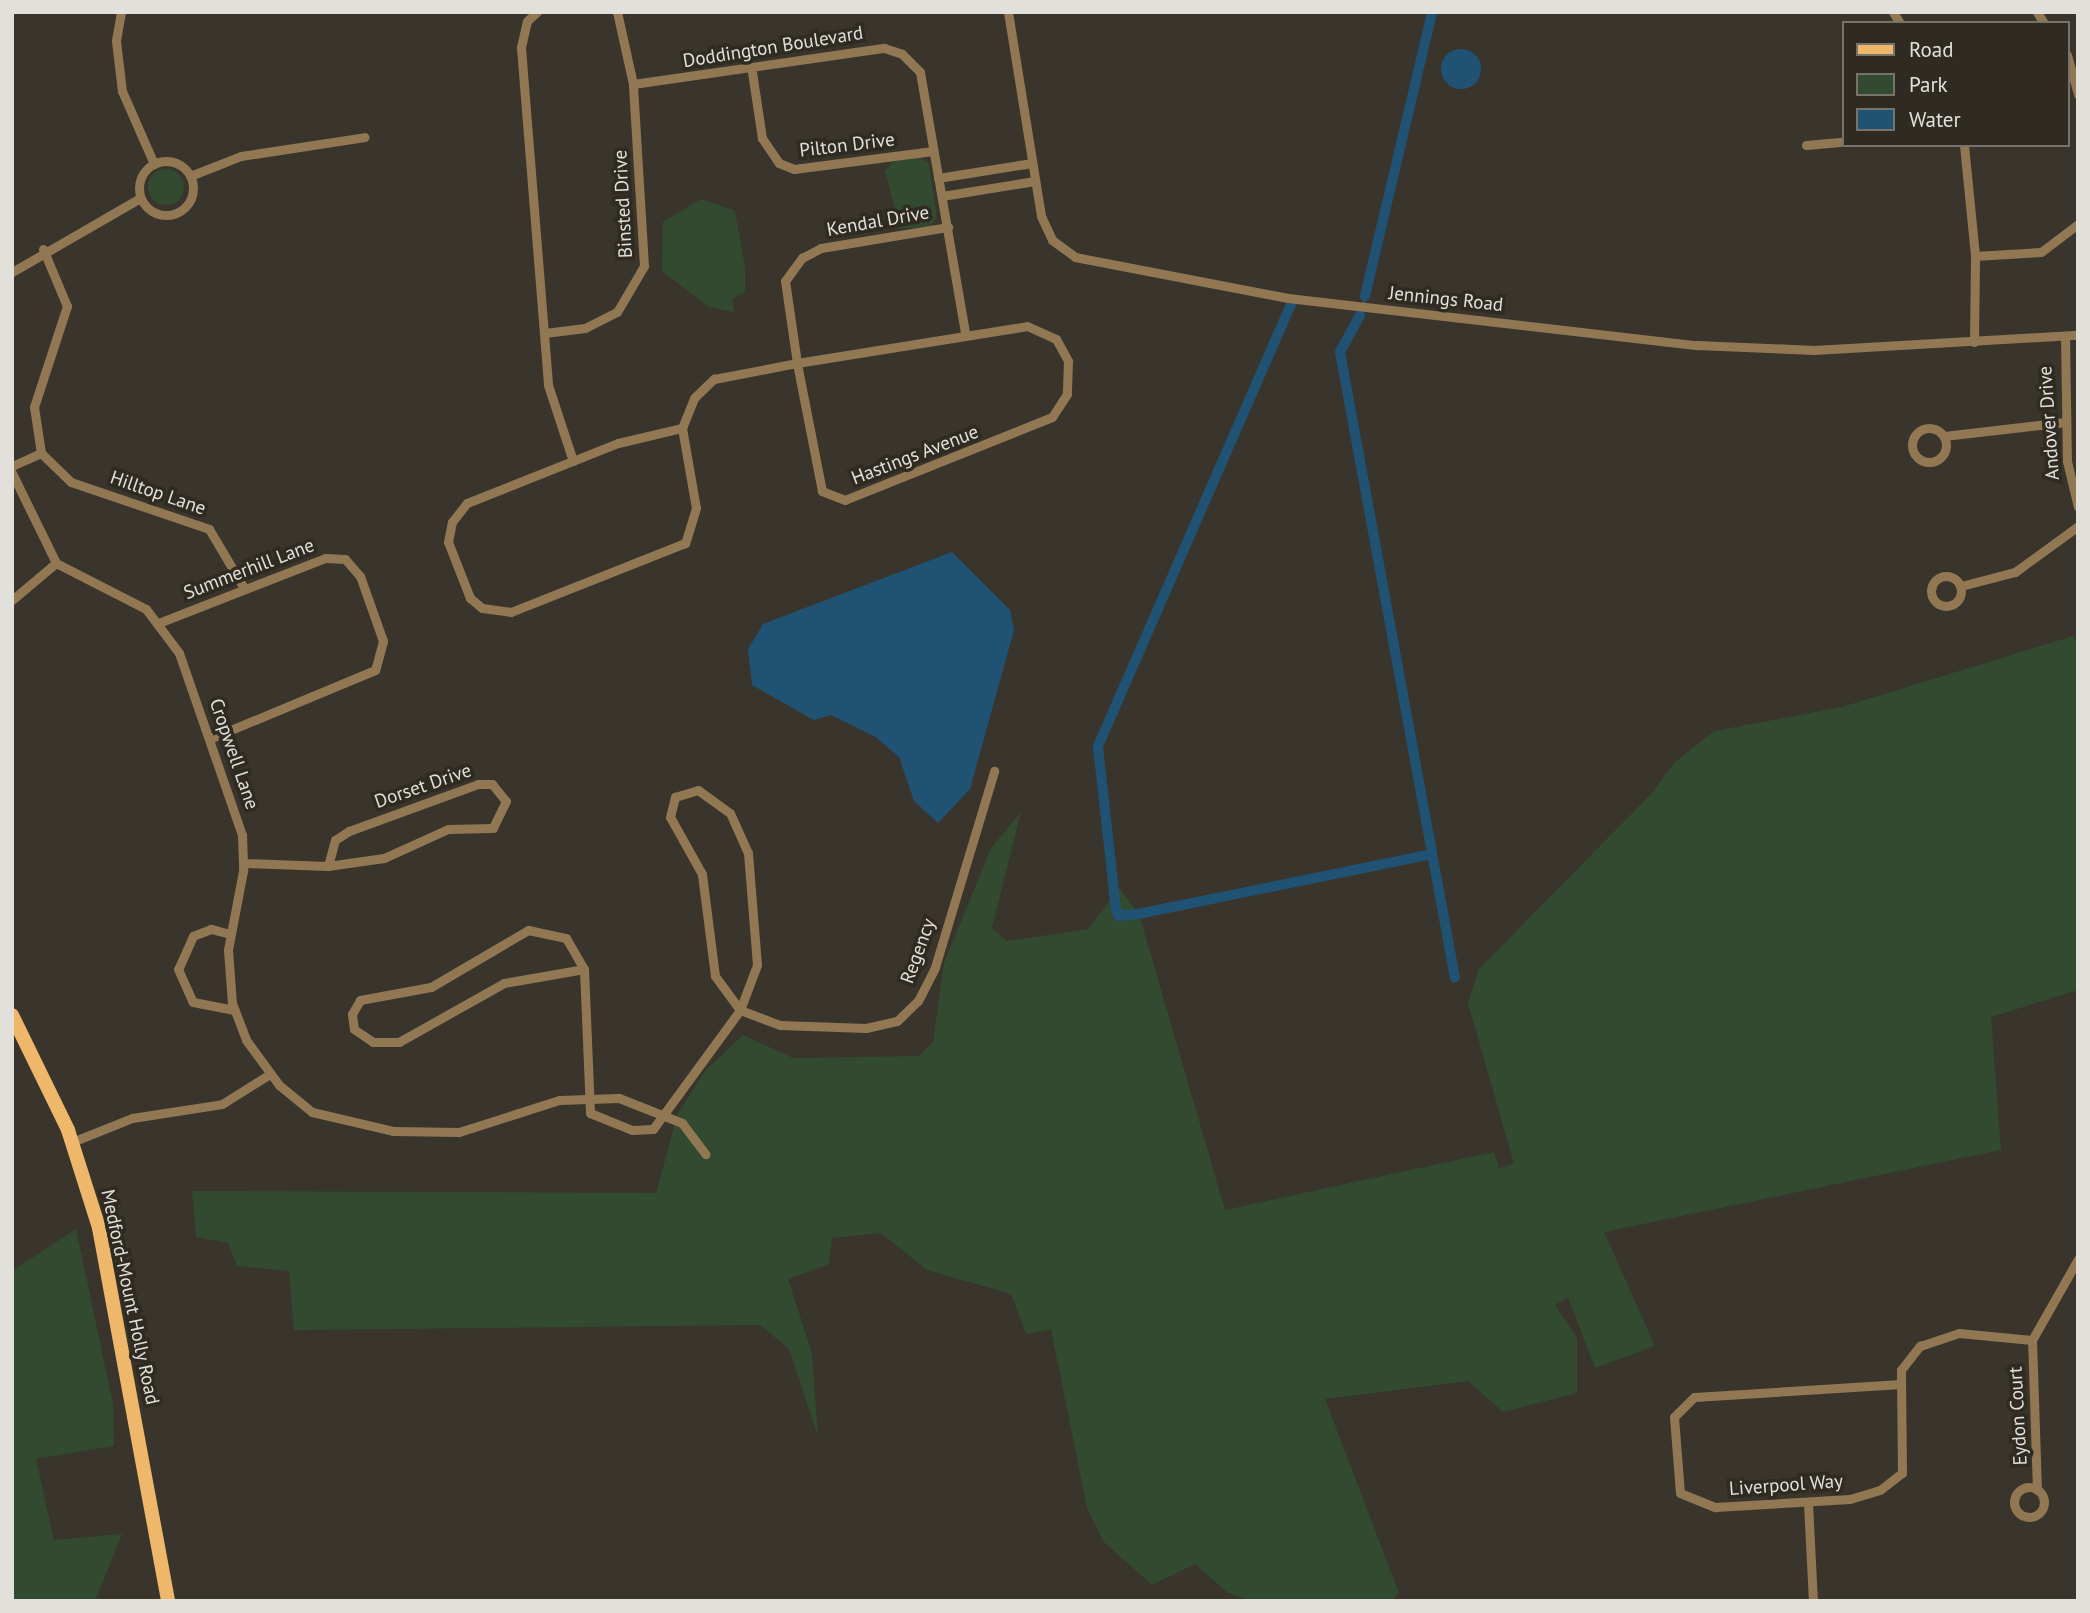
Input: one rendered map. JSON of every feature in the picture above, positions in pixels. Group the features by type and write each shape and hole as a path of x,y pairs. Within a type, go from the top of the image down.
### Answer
{"main road":[{"name":"Medford-Mount Holly Road","path":"12,1015 72,1142 110,1278 167,1601"}],"street":[{"path":"121,12 116,41 122,91 154,164"},
{"path":"537,12 527,21 520,48 551,405 573,461"},
{"name":"Binsted Drive","path":"545,333 585,328 617,312 640,282 633,84 617,12"},
{"name":"Jennings Road","path":"1008,12 1045,229 1075,257 1288,298 1714,346 1814,350 2078,335"},
{"name":"Doddington Boulevard","path":"633,84 752,72 884,48 902,54 920,72 965,333"},
{"path":"2076,65 2078,94"},
{"name":"Pilton Drive","path":"752,72 762,138 779,163 794,169 933,151"},
{"path":"190,176 241,156 365,136"},
{"path":"1805,145 1842,142"},
{"path":"1964,147 1975,256 1974,342"},
{"path":"167,161 190,176 192,197 179,212 156,214 140,198 140,178 154,164 167,161"},
{"path":"938,178 1032,163"},
{"path":"942,196 1035,181"},
{"path":"12,272 43,249 140,198"},
{"path":"1975,256 2041,251 2078,224"},
{"name":"Kendal Drive","path":"797,363 785,281 802,258 821,248 948,227"},
{"path":"12,466 41,453 34,407 67,306 43,249"},
{"name":"Hastings Avenue","path":"1027,326 1056,339 1070,378 1061,407 1032,430 845,500 828,497 818,483 797,363 965,333 1027,326"},
{"name":"Andover Drive","path":"2065,335 2065,422 2078,507"},
{"path":"682,428 650,432 573,461 458,511 448,542 463,585 482,608 511,612 685,543 696,508 682,428 694,398 714,379 797,363"},
{"path":"1944,436 2065,422"},
{"name":"Hilltop Lane","path":"41,453 54,472 71,482 209,529 244,588"},
{"path":"12,473 56,564 12,600"},
{"path":"1961,586 2015,572 2078,526"},
{"name":"Summerhill Lane","path":"161,622 325,558 345,559 360,576 383,657 361,679 212,738"},
{"name":"Cropwell Lane","path":"56,564 134,601 161,622 212,738 237,809 243,863 230,934 234,1010 270,1074 312,1112 393,1131 459,1132 526,1107 590,1098 619,1098 663,1114 690,1129 705,1154"},
{"name":"Regency","path":"740,1010 771,1024 855,1028 905,1015 935,967 994,771"},
{"name":"Dorset Drive","path":"243,863 328,866 384,858 448,829 493,828 507,810 504,794 492,784 478,784 358,827 335,840 328,866"},
{"path":"584,969 503,983 399,1042 365,1040 352,1022 360,1000 431,987 528,930 566,938 584,969 590,1098 594,1117 632,1130 648,1132 740,1010 757,965 748,853 736,822 716,797 698,790 681,793 670,817 705,886 715,976 740,1010"},
{"path":"230,934 211,929 193,936 178,969 193,1002 234,1010"},
{"path":"72,1142 132,1118 222,1104 270,1074"},
{"path":"2032,1340 2078,1259"},
{"name":"Liverpool Way","path":"1901,1384 1694,1397 1674,1417 1680,1493 1715,1507 1808,1503 1880,1490 1902,1473 1901,1370 1920,1346 1959,1333 2032,1340"},
{"name":"Eydon Court","path":"2032,1340 2037,1490"},
{"path":"1808,1503 1813,1601"}],"green space":[{"path":"919,157 929,164 937,218 930,226 900,229 885,171 893,162"},
{"path":"166,169 179,174 184,187 179,200 166,205 153,200 148,187 153,174"},
{"path":"701,199 735,211 745,268 745,292 732,299 734,312 709,307 662,271 663,222"},
{"path":"2073,636 2078,643 2078,990 1991,1017 2001,1150 1604,1232 1655,1346 1595,1368 1568,1297 1555,1305 1577,1338 1577,1393 1503,1412 1468,1381 1325,1399 1399,1593 1392,1601 1254,1601 1228,1593 1195,1564 1152,1585 1104,1542 1087,1508 1051,1329 1026,1334 1011,1294 927,1270 881,1233 832,1238 829,1264 788,1279 812,1353 818,1437 789,1349 760,1325 294,1330 289,1271 237,1266 228,1243 196,1237 192,1191 656,1193 678,1113 705,1071 743,1035 793,1058 919,1056 933,1042 944,963 991,848 1021,812 992,928 1007,941 1088,929 1119,888 1139,914 1225,1210 1494,1152 1499,1168 1514,1164 1468,1003 1479,969 1651,794 1674,763 1714,731 1842,707"},
{"path":"76,1229 113,1404 114,1446 36,1459 54,1540 122,1534 95,1601 12,1601 12,1271"}],"water":[{"path":"1461,49 1475,55 1481,69 1475,83 1461,89 1447,83 1441,69 1447,55"},
{"path":"952,552 1010,610 1014,630 970,789 938,823 914,801 899,757 874,736 831,715 814,720 752,685 748,649 763,624"}],"waterway":[{"path":"1365,296 1432,12"},
{"path":"1360,315 1365,296"},
{"path":"1292,302 1098,747 1116,909 1119,916 1138,914 1432,854"},
{"path":"1360,315 1340,352 1455,978"}]}
